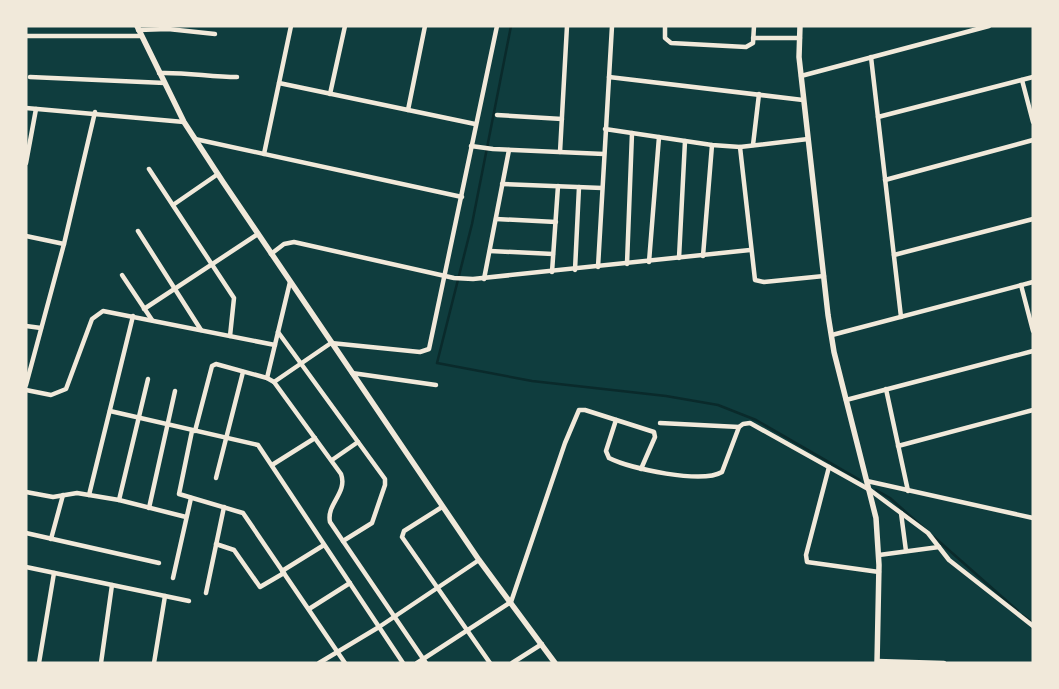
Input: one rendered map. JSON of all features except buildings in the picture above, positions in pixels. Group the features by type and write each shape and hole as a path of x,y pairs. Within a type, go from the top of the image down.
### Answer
{"street":[{"path":"264,154 291,26"},
{"path":"330,94 345,26"},
{"path":"408,110 425,26"},
{"path":"274,382 331,343 425,351 431,345 444,275 462,197 475,124 497,26"},
{"path":"560,152 567,26"},
{"path":"598,267 612,26"},
{"path":"665,26 665,38 671,43 746,48 751,46 754,38 754,26"},
{"path":"800,26 803,100 832,335 846,400 876,518 879,555 877,662 944,663"},
{"path":"801,76 989,26"},
{"path":"26,36 168,29 215,34"},
{"path":"139,31 184,122 218,174 479,560 555,663"},
{"path":"754,38 800,38"},
{"path":"871,57 901,317"},
{"path":"159,72 185,72 204,76 237,77"},
{"path":"30,77 164,83"},
{"path":"609,77 803,100"},
{"path":"878,117 1033,77"},
{"path":"1022,80 1033,122"},
{"path":"279,83 475,124"},
{"path":"753,145 759,94"},
{"path":"26,108 95,112 184,122"},
{"path":"26,163 36,108"},
{"path":"26,385 64,244 95,112"},
{"path":"497,115 562,119"},
{"path":"606,128 712,146 740,147 808,140"},
{"path":"627,264 632,133"},
{"path":"649,262 659,137"},
{"path":"195,139 462,197"},
{"path":"885,180 1033,140"},
{"path":"679,258 684,141"},
{"path":"471,146 508,150 604,154"},
{"path":"703,256 712,146"},
{"path":"740,147 754,276 760,282 824,276"},
{"path":"484,279 508,150"},
{"path":"150,170 234,298 230,336"},
{"path":"173,205 218,174"},
{"path":"502,184 602,188"},
{"path":"552,272 558,186"},
{"path":"575,270 579,187"},
{"path":"496,219 556,222"},
{"path":"894,255 1033,219"},
{"path":"138,231 201,330"},
{"path":"144,309 258,234"},
{"path":"26,236 64,244"},
{"path":"271,254 284,244 294,242 454,278 484,279 750,250"},
{"path":"490,251 554,254"},
{"path":"122,275 152,320"},
{"path":"267,378 290,282"},
{"path":"832,335 1033,282"},
{"path":"1021,285 1033,331"},
{"path":"26,390 51,396 66,389 92,319 103,311 275,345"},
{"path":"89,495 133,316"},
{"path":"26,326 41,328"},
{"path":"278,332 381,472 385,485 372,523 343,540"},
{"path":"846,400 1033,351"},
{"path":"345,663 249,519 238,510 181,496 179,491 194,431 212,366 216,364 267,378 274,382 332,460 344,481 343,488 329,516 424,661"},
{"path":"216,478 243,372"},
{"path":"351,373 436,385"},
{"path":"119,500 148,378"},
{"path":"886,389 908,491"},
{"path":"149,508 175,391"},
{"path":"417,663 424,661 511,602 579,410 585,410 655,434 641,470"},
{"path":"898,446 1033,410"},
{"path":"110,411 258,445 403,663"},
{"path":"616,420 607,455 615,461 641,470 682,475 719,474 724,468 742,424 750,423 870,490 928,533 949,560 1033,626"},
{"path":"660,423 740,428"},
{"path":"272,465 315,438"},
{"path":"332,460 358,442"},
{"path":"829,466 806,555 807,562 879,572"},
{"path":"867,481 1033,518"},
{"path":"26,492 53,497 77,493 119,500 186,517"},
{"path":"52,539 63,496"},
{"path":"173,578 190,498"},
{"path":"442,506 402,534 466,631 490,663"},
{"path":"206,593 224,507"},
{"path":"901,513 906,551"},
{"path":"26,533 159,562"},
{"path":"216,544 234,550 260,587 324,545"},
{"path":"879,555 939,547"},
{"path":"318,663 379,626 479,560"},
{"path":"26,567 189,601"},
{"path":"39,663 54,573"},
{"path":"309,609 350,583"},
{"path":"100,663 112,586"},
{"path":"154,663 165,596"},
{"path":"512,663 542,644"}],"waterway":[{"path":"511,26 472,224 437,363 532,381 666,396 718,405 756,420 860,480"},
{"path":"876,490 890,498 926,530"},
{"path":"934,537 1018,611"},
{"path":"1022,615 1033,623"}]}
